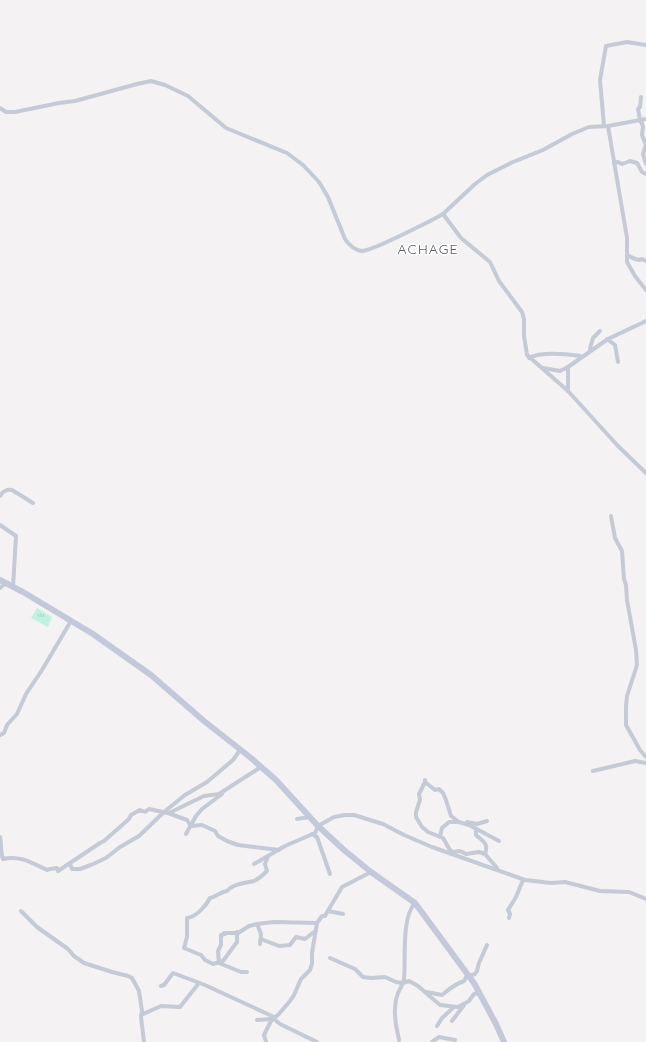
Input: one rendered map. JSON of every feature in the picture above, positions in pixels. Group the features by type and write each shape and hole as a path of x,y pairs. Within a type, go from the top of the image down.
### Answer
{"street":[{"path":"646,45 627,42 606,46 600,80 606,126 627,238 627,262 646,290"},
{"path":"0,108 6,112 15,112 75,101 151,81 171,87 188,96 221,125 231,131 278,149 296,159 319,182 332,205 345,239 354,248 363,251 374,248 413,230 443,214 465,193 487,176 513,162 543,150 581,130 589,127 606,126 646,119"},
{"path":"641,97 640,107 638,109 643,126 642,135 646,145 643,154 646,164"},
{"path":"614,163 618,162 622,164 630,161 637,163 642,172 646,174"},
{"path":"443,214 461,238 490,262 499,281 519,307 524,319 524,347 529,358 568,391 618,446 646,473"},
{"path":"628,255 636,260 640,261 642,259 646,261"},
{"path":"541,368 560,371 607,339 646,321"},
{"path":"590,350 590,345 593,338 600,331"},
{"path":"607,339 615,345 618,362"},
{"path":"529,358 533,356 550,354 581,356"},
{"path":"568,367 568,391"},
{"path":"0,496 3,492 12,490 33,503"},
{"path":"612,516 615,538 622,551 624,578 637,665 627,696 626,724 640,750 646,757"},
{"path":"0,525 16,536 13,587"},
{"path":"0,580 71,621 115,649 151,675 276,780 318,826 371,872 414,903 472,975 474,983 496,1024 502,1042"},
{"path":"0,588 6,584"},
{"path":"0,735 4,733 7,725 17,714 26,694 71,621"},
{"path":"70,864 72,870 80,869 106,858 120,847 139,836 185,795 207,782 233,760 240,750"},
{"path":"594,771 635,762 646,763"},
{"path":"0,837 0,851 3,859 12,857 47,870 56,868 58,871 100,842 104,841 129,819 131,815 140,810 145,812 149,809 172,812 204,796 219,794 261,767"},
{"path":"498,870 485,854 479,852 466,854 453,852 450,850 446,841 428,832 422,827 416,817 420,800 418,794 425,781 435,790 439,789 443,793 451,816 458,822 466,824 499,841"},
{"path":"186,834 196,816 202,809 231,786"},
{"path":"166,812 187,820 191,826"},
{"path":"254,864 315,833 318,826 334,817 354,815 383,824 404,836 432,847 525,880 551,883 565,882 600,891 629,892 646,899"},
{"path":"297,819 310,817"},
{"path":"440,837 442,828 449,822 477,824 487,820"},
{"path":"191,826 202,825 215,831 218,836 226,841 238,845 280,850"},
{"path":"476,829 476,835 484,840 486,845 485,854"},
{"path":"312,834 318,836 330,874"},
{"path":"237,932 237,942 223,962 214,964 205,960 201,955 184,948 187,918 198,914 207,905 210,898 213,898 221,892 227,891 229,888 260,877 267,871 265,864 268,856"},
{"path":"266,1042 264,1035 273,1019 290,1001 301,979 310,970 317,923 322,916 325,916 342,887 371,872"},
{"path":"509,918 510,914 508,910 516,897 522,880 525,880"},
{"path":"399,1040 395,1021 395,1009 397,995 403,983 406,932 411,907 414,903"},
{"path":"21,911 37,927 68,949 74,956 84,963 132,978 139,991 144,1042"},
{"path":"328,911 343,914"},
{"path":"219,963 218,951 221,945 222,935 225,934 224,933 241,932 249,926 274,922 317,923"},
{"path":"257,924 261,934 260,942 279,946 290,946 296,937 305,939 314,932"},
{"path":"426,992 442,995 449,990 451,986 464,981 466,977 472,975 477,971 479,962 487,945"},
{"path":"330,958 355,969 363,977 385,977 396,982 403,983 409,981 426,992 440,1005 454,1008"},
{"path":"219,963 241,972 247,972"},
{"path":"161,986 164,986 173,973 272,1016 273,1019 280,1024 317,1042"},
{"path":"141,1015 161,1006 180,1007 199,983"},
{"path":"452,1021 474,994 479,993"},
{"path":"437,1026 442,1018 454,1008 466,1003"},
{"path":"257,1020 273,1019"},
{"path":"432,1042 439,1037 455,1040"}],"green space":[{"path":"37,608 52,617 48,627 31,618"}],"district":[{"name":"ACHAGE","path":"428,249"}]}
